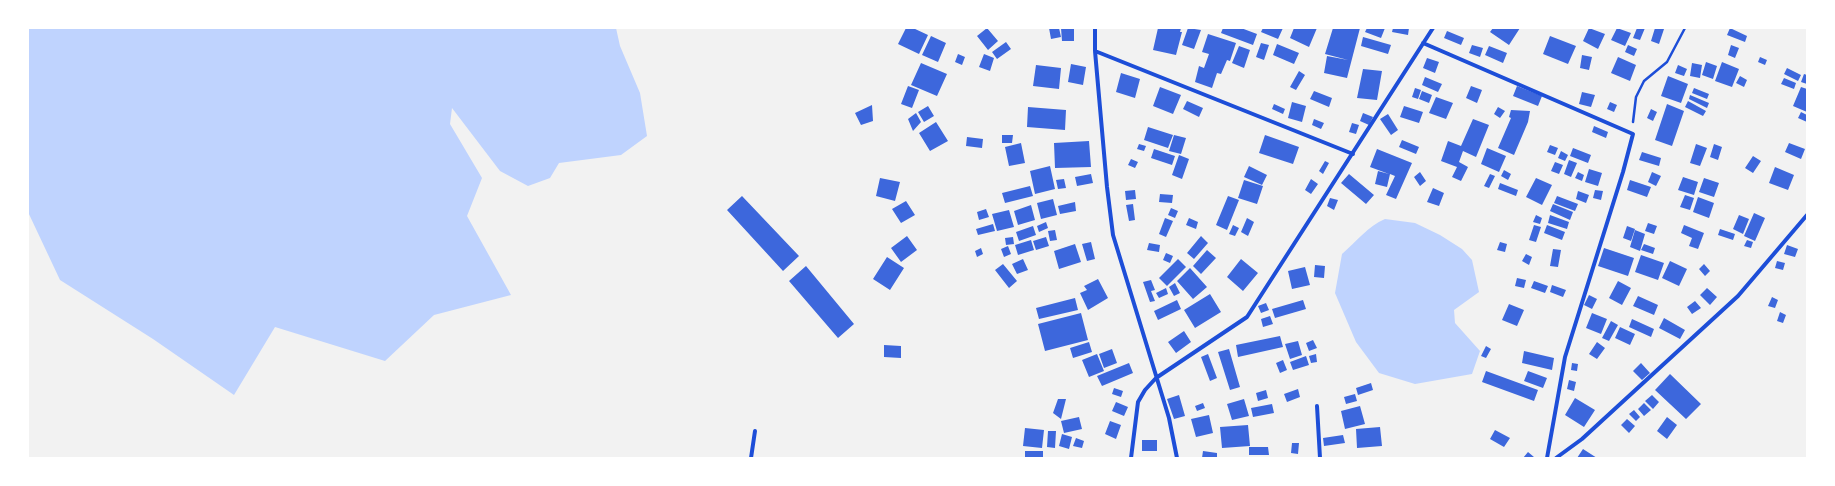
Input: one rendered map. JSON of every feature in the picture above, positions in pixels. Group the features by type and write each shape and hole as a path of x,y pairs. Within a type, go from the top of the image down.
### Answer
{"street":[{"path":"1095,28 1095,51 1106,187 1113,234 1169,418 1177,458"},
{"path":"1131,458 1138,402 1145,390 1156,378 1247,318 1433,28"},
{"path":"1423,43 1633,134 1625,165 1565,356 1547,458"},
{"path":"1095,51 1353,154"},
{"path":"1556,458 1582,439 1738,296 1807,215"},
{"path":"1317,406 1320,458"},
{"path":"751,458 755,431"}],"path":[{"path":"1633,134 1633,119 1636,97 1644,80 1667,62 1685,28"}],"water":[{"path":"28,28 616,28 620,46 640,93 647,136 621,155 559,163 550,178 528,186 500,171 452,108 450,124 482,178 467,216 511,295 434,315 385,361 275,327 234,395 153,339 60,280 28,212"},
{"path":"1385,219 1415,223 1440,235 1462,249 1472,260 1479,292 1454,310 1455,323 1480,351 1472,374 1415,384 1379,373 1356,342 1335,293 1342,254 1368,230"}],"building":[{"path":"906,28 913,28 928,35 919,54 898,44"},
{"path":"987,28 998,41 988,50 977,36"},
{"path":"1049,28 1059,28 1061,37 1051,39"},
{"path":"1061,28 1074,28 1074,41 1062,41"},
{"path":"1158,28 1181,28 1180,32 1182,32 1176,55 1153,50"},
{"path":"1188,28 1201,30 1194,49 1182,45"},
{"path":"1223,28 1241,28 1257,34 1253,45 1221,33"},
{"path":"1263,28 1283,28 1278,39 1261,32"},
{"path":"1294,28 1317,28 1309,47 1290,38"},
{"path":"1333,28 1360,28 1347,78 1324,73 1327,56 1348,60 1325,54"},
{"path":"1367,28 1385,28 1381,38 1365,32"},
{"path":"1393,28 1409,28 1408,35 1392,32"},
{"path":"1493,28 1520,28 1509,45 1490,32"},
{"path":"1589,28 1605,34 1598,49 1583,41"},
{"path":"1617,28 1631,33 1625,46 1611,40"},
{"path":"1637,28 1645,28 1640,40 1633,38"},
{"path":"1655,28 1664,29 1659,44 1651,41"},
{"path":"1730,28 1747,36 1745,42 1727,35"},
{"path":"1447,31 1464,38 1461,45 1444,38"},
{"path":"1208,34 1236,43 1230,61 1227,60 1221,74 1217,73 1212,88 1195,82 1199,66 1204,68 1209,54 1202,52"},
{"path":"931,36 946,43 938,62 922,55"},
{"path":"1550,36 1576,46 1568,64 1543,54"},
{"path":"1363,37 1391,45 1388,54 1361,46"},
{"path":"1006,42 1011,49 997,59 992,52"},
{"path":"1261,43 1269,45 1264,60 1256,57"},
{"path":"1277,44 1299,53 1294,64 1273,55"},
{"path":"1472,45 1483,48 1480,57 1469,53"},
{"path":"1628,45 1637,49 1634,56 1625,52"},
{"path":"1731,45 1739,48 1735,58 1728,55"},
{"path":"1239,46 1250,50 1244,68 1232,63"},
{"path":"1489,46 1507,53 1503,63 1485,55"},
{"path":"958,54 965,57 962,65 955,62"},
{"path":"984,54 994,58 990,71 979,67"},
{"path":"1582,55 1592,57 1589,70 1580,68"},
{"path":"1618,57 1636,65 1630,81 1611,73"},
{"path":"1760,57 1767,60 1765,65 1758,62"},
{"path":"1427,58 1439,62 1435,73 1423,68"},
{"path":"1706,62 1717,66 1713,79 1702,75"},
{"path":"1722,62 1739,69 1732,87 1715,81"},
{"path":"921,63 947,74 937,96 911,85"},
{"path":"1692,63 1702,65 1700,78 1690,76"},
{"path":"1071,64 1086,67 1083,85 1068,82"},
{"path":"1036,65 1061,68 1059,89 1033,86"},
{"path":"1678,65 1687,69 1684,76 1675,73"},
{"path":"1787,68 1801,75 1798,81 1784,74"},
{"path":"1363,69 1382,71 1377,100 1357,98"},
{"path":"1299,71 1305,75 1296,90 1290,87"},
{"path":"1121,73 1140,79 1135,98 1116,92"},
{"path":"1804,74 1807,75 1807,84 1801,82"},
{"path":"1668,76 1688,84 1681,103 1661,96"},
{"path":"1740,76 1747,80 1744,87 1736,83"},
{"path":"1425,77 1442,84 1438,92 1422,85"},
{"path":"1784,78 1796,83 1794,89 1781,84"},
{"path":"908,86 919,90 912,108 901,104"},
{"path":"1471,86 1482,90 1477,103 1466,98"},
{"path":"1517,86 1542,96 1538,106 1513,96"},
{"path":"1160,87 1181,95 1173,114 1153,106"},
{"path":"1801,87 1807,89 1807,112 1793,106"},
{"path":"1415,88 1421,90 1418,99 1412,97"},
{"path":"1694,88 1709,94 1707,99 1692,93"},
{"path":"1314,91 1332,98 1329,107 1310,99"},
{"path":"1422,91 1432,95 1429,103 1419,99"},
{"path":"1582,92 1595,95 1591,107 1579,104"},
{"path":"1690,95 1709,103 1707,108 1689,99"},
{"path":"1436,97 1453,103 1446,119 1429,113"},
{"path":"1187,101 1203,108 1199,117 1183,109"},
{"path":"1688,101 1706,111 1703,116 1685,107"},
{"path":"1292,102 1306,106 1302,122 1288,118"},
{"path":"1610,102 1617,105 1614,112 1607,109"},
{"path":"1274,104 1285,109 1283,114 1272,109"},
{"path":"1667,104 1684,111 1672,146 1655,140"},
{"path":"872,105 873,121 861,125 855,113"},
{"path":"928,106 934,116 924,122 918,112"},
{"path":"1404,106 1423,112 1419,123 1400,117"},
{"path":"1028,107 1066,110 1065,130 1027,127"},
{"path":"1498,107 1505,111 1500,118 1494,114"},
{"path":"1651,109 1657,112 1653,121 1647,118"},
{"path":"1511,110 1530,111 1528,122 1514,155 1498,148 1511,118 1509,117"},
{"path":"1801,112 1807,115 1807,122 1798,118"},
{"path":"916,113 921,122 913,131 908,119"},
{"path":"1363,113 1373,117 1369,125 1360,121"},
{"path":"1388,114 1398,130 1391,135 1380,119"},
{"path":"1314,119 1324,123 1321,129 1312,125"},
{"path":"1473,119 1489,125 1476,157 1463,151 1459,162 1468,167 1461,181 1452,177 1457,167 1441,161 1448,141 1461,146"},
{"path":"936,122 948,141 930,151 919,133"},
{"path":"1352,123 1359,125 1356,134 1349,132"},
{"path":"1594,126 1608,132 1606,138 1592,132"},
{"path":"1148,127 1173,135 1168,148 1144,140"},
{"path":"1002,135 1013,135 1012,143 1002,143"},
{"path":"1174,135 1186,138 1181,154 1169,151"},
{"path":"1265,135 1299,147 1293,164 1259,153"},
{"path":"967,137 983,139 982,148 966,146"},
{"path":"1402,140 1419,147 1416,154 1399,147"},
{"path":"1089,141 1091,167 1055,168 1054,143"},
{"path":"1021,143 1025,163 1009,166 1005,147"},
{"path":"1789,143 1805,149 1801,159 1785,152"},
{"path":"1139,144 1146,146 1144,151 1137,149"},
{"path":"1696,144 1707,148 1700,166 1690,163"},
{"path":"1714,144 1722,147 1718,160 1710,157"},
{"path":"1550,145 1558,148 1555,155 1547,152"},
{"path":"1487,148 1506,156 1499,172 1481,164"},
{"path":"1573,148 1591,155 1588,163 1570,156"},
{"path":"1154,149 1175,156 1172,165 1151,158"},
{"path":"1377,149 1412,163 1396,199 1386,195 1395,176 1390,174 1387,187 1375,184 1378,171 1389,174 1370,167"},
{"path":"1561,151 1568,155 1565,161 1558,158"},
{"path":"1642,152 1661,158 1659,166 1639,160"},
{"path":"1179,155 1189,159 1182,179 1172,175"},
{"path":"1753,156 1761,161 1753,173 1745,168"},
{"path":"1131,159 1138,162 1135,168 1128,165"},
{"path":"1569,160 1577,163 1571,177 1564,174"},
{"path":"1325,161 1329,163 1323,174 1319,171"},
{"path":"1555,162 1563,165 1559,174 1551,171"},
{"path":"1050,166 1055,189 1035,194 1030,171"},
{"path":"1249,166 1267,175 1262,185 1244,177"},
{"path":"1775,167 1794,175 1788,190 1769,183"},
{"path":"1589,169 1602,173 1598,186 1585,182"},
{"path":"1504,170 1511,174 1508,180 1501,176"},
{"path":"1420,172 1426,181 1420,186 1414,177"},
{"path":"1578,172 1584,175 1582,181 1575,178"},
{"path":"1652,172 1661,176 1656,186 1648,182"},
{"path":"1091,174 1093,183 1077,186 1075,177"},
{"path":"1349,174 1374,195 1366,204 1341,183"},
{"path":"1490,174 1495,176 1489,188 1484,186"},
{"path":"1683,177 1698,182 1694,195 1678,190"},
{"path":"880,178 900,182 895,201 876,196"},
{"path":"1536,178 1552,185 1542,205 1526,197"},
{"path":"1704,178 1719,183 1714,197 1699,192"},
{"path":"1064,179 1066,188 1058,189 1056,180"},
{"path":"1311,179 1318,184 1311,194 1305,190"},
{"path":"1244,180 1263,186 1257,204 1238,198"},
{"path":"1630,180 1651,187 1647,197 1627,190"},
{"path":"1500,183 1518,190 1516,196 1498,189"},
{"path":"1030,186 1033,196 1005,203 1002,193"},
{"path":"1433,188 1444,193 1439,206 1427,202"},
{"path":"1135,190 1136,199 1126,200 1125,191"},
{"path":"1595,190 1603,191 1601,200 1593,198"},
{"path":"1578,191 1589,195 1586,203 1576,199"},
{"path":"1160,194 1173,195 1172,203 1159,202"},
{"path":"1685,195 1694,198 1690,210 1680,207"},
{"path":"742,196 799,256 783,271 727,210"},
{"path":"1228,196 1239,200 1227,230 1216,225"},
{"path":"1557,196 1578,204 1575,211 1554,203"},
{"path":"1698,197 1714,203 1709,218 1693,212"},
{"path":"1330,198 1338,200 1334,210 1327,206"},
{"path":"1053,199 1057,215 1041,219 1037,203"},
{"path":"906,201 915,215 901,223 892,209"},
{"path":"1075,202 1076,211 1060,214 1058,206"},
{"path":"1133,204 1135,220 1129,221 1126,205"},
{"path":"1553,204 1573,212 1570,220 1550,211"},
{"path":"1031,205 1035,220 1018,225 1014,211"},
{"path":"1171,208 1178,211 1175,218 1168,215"},
{"path":"986,209 989,217 979,220 977,212"},
{"path":"1009,210 1014,227 997,231 992,214"},
{"path":"1754,213 1765,218 1755,241 1744,236"},
{"path":"1536,215 1542,218 1540,224 1533,222"},
{"path":"1550,215 1569,222 1567,229 1548,223"},
{"path":"1739,215 1749,219 1743,234 1733,229"},
{"path":"1165,218 1173,221 1166,237 1159,234"},
{"path":"1189,218 1198,222 1196,229 1186,225"},
{"path":"1247,218 1254,222 1248,236 1241,232"},
{"path":"1046,222 1048,228 1039,232 1037,226"},
{"path":"1648,223 1657,226 1654,234 1645,231"},
{"path":"993,224 995,231 978,235 976,229"},
{"path":"1233,225 1239,228 1235,236 1229,234"},
{"path":"1534,225 1541,227 1536,242 1529,240"},
{"path":"1547,225 1565,232 1562,240 1544,233"},
{"path":"1684,225 1704,233 1698,249 1689,246 1692,238 1681,233"},
{"path":"1033,226 1036,235 1019,241 1016,232"},
{"path":"1627,226 1635,229 1631,241 1623,238"},
{"path":"1720,229 1735,234 1733,240 1718,235"},
{"path":"1055,230 1057,240 1050,241 1048,231"},
{"path":"1635,230 1645,234 1640,251 1630,247"},
{"path":"907,236 917,250 901,262 891,248"},
{"path":"1201,236 1208,243 1194,259 1187,253"},
{"path":"1013,237 1014,244 1006,245 1005,238"},
{"path":"1046,237 1049,246 1036,250 1033,241"},
{"path":"1031,240 1034,250 1018,255 1015,245"},
{"path":"1747,240 1753,242 1751,248 1744,246"},
{"path":"1091,242 1095,259 1087,261 1082,244"},
{"path":"1500,242 1507,244 1505,252 1497,250"},
{"path":"1149,243 1160,245 1159,252 1147,250"},
{"path":"1075,244 1081,262 1059,269 1054,251"},
{"path":"1644,244 1655,248 1653,254 1641,250"},
{"path":"1787,245 1798,249 1795,257 1784,254"},
{"path":"1008,246 1011,254 1004,257 1001,249"},
{"path":"981,248 983,254 977,257 975,251"},
{"path":"1604,248 1634,258 1628,276 1598,266"},
{"path":"1553,249 1561,250 1558,267 1550,266"},
{"path":"1207,250 1216,258 1201,274 1193,266"},
{"path":"1166,253 1173,256 1170,263 1163,260"},
{"path":"1526,254 1532,257 1529,265 1522,261"},
{"path":"1641,255 1664,263 1658,280 1635,272"},
{"path":"887,257 904,268 890,290 873,279"},
{"path":"1023,259 1028,270 1017,274 1012,264"},
{"path":"1178,259 1186,267 1167,286 1159,278"},
{"path":"1241,259 1258,273 1243,291 1227,277"},
{"path":"1670,261 1687,269 1679,286 1662,278"},
{"path":"1777,261 1785,263 1783,270 1775,268"},
{"path":"1003,264 1017,281 1009,288 995,270"},
{"path":"1704,264 1710,271 1705,276 1699,269"},
{"path":"1315,265 1325,266 1324,278 1314,277"},
{"path":"806,266 854,324 838,338 789,281"},
{"path":"1305,267 1310,285 1292,289 1288,271"},
{"path":"1190,268 1207,287 1193,299 1177,281"},
{"path":"1517,278 1526,280 1524,288 1515,286"},
{"path":"1098,279 1108,298 1088,310 1080,293 1087,290 1084,286"},
{"path":"1151,280 1155,290 1151,291 1155,301 1150,302 1143,282"},
{"path":"1534,281 1548,286 1545,293 1531,288"},
{"path":"1618,281 1631,288 1622,305 1609,298"},
{"path":"1175,283 1180,293 1174,296 1169,287"},
{"path":"1552,285 1566,290 1563,297 1550,292"},
{"path":"1166,288 1168,294 1159,298 1156,293"},
{"path":"1707,288 1717,297 1710,305 1700,295"},
{"path":"1210,294 1221,312 1195,328 1184,310"},
{"path":"1589,295 1597,299 1592,309 1584,305"},
{"path":"1638,296 1658,305 1654,315 1633,306"},
{"path":"1772,297 1778,300 1775,308 1768,306"},
{"path":"1075,298 1078,310 1039,319 1036,308"},
{"path":"1177,300 1181,309 1158,320 1154,311"},
{"path":"1303,300 1306,309 1275,318 1272,309"},
{"path":"1695,301 1701,308 1692,314 1687,307"},
{"path":"1266,303 1269,310 1261,313 1258,306"},
{"path":"1509,304 1524,310 1517,326 1502,320"},
{"path":"1780,312 1786,315 1783,323 1777,321"},
{"path":"1081,313 1088,340 1045,351 1038,324"},
{"path":"1592,313 1607,319 1601,334 1586,328"},
{"path":"1270,316 1273,324 1263,327 1261,319"},
{"path":"1664,318 1685,330 1680,339 1659,328"},
{"path":"1632,319 1654,329 1651,337 1629,327"},
{"path":"1611,321 1618,325 1609,341 1602,338"},
{"path":"1620,327 1635,334 1630,345 1615,338"},
{"path":"1184,331 1191,342 1176,353 1168,342"},
{"path":"1280,336 1283,347 1238,357 1236,345"},
{"path":"1313,340 1317,348 1309,351 1306,343"},
{"path":"1298,341 1302,355 1290,359 1285,344"},
{"path":"1089,342 1092,352 1073,358 1070,348"},
{"path":"1597,342 1605,348 1597,359 1589,354"},
{"path":"884,345 901,346 901,358 884,357"},
{"path":"1486,346 1491,349 1486,358 1481,356"},
{"path":"1112,349 1117,363 1104,368 1099,354"},
{"path":"1229,349 1240,387 1230,390 1218,352"},
{"path":"1524,351 1554,358 1552,370 1522,363"},
{"path":"1097,354 1104,371 1089,377 1082,360"},
{"path":"1208,354 1217,378 1210,381 1201,357"},
{"path":"1316,354 1317,362 1311,363 1309,356"},
{"path":"1306,356 1309,365 1293,370 1290,362"},
{"path":"1283,360 1287,370 1280,373 1276,363"},
{"path":"1129,363 1133,373 1102,386 1097,376"},
{"path":"1572,363 1578,364 1577,371 1571,370"},
{"path":"1641,363 1650,373 1642,380 1633,371"},
{"path":"1486,371 1538,390 1534,401 1482,382"},
{"path":"1528,371 1547,378 1543,388 1524,381"},
{"path":"1670,374 1701,404 1686,419 1655,390"},
{"path":"1569,380 1576,382 1574,391 1567,389"},
{"path":"1371,383 1373,390 1358,395 1356,388"},
{"path":"1114,388 1123,391 1121,397 1112,394"},
{"path":"1298,389 1300,397 1287,402 1284,394"},
{"path":"1266,390 1268,398 1258,401 1256,393"},
{"path":"1355,394 1357,401 1346,404 1344,397"},
{"path":"1179,395 1185,416 1174,419 1167,399"},
{"path":"1652,395 1659,402 1653,409 1645,401"},
{"path":"1575,398 1595,410 1584,427 1565,415"},
{"path":"1058,399 1066,399 1061,419 1053,413"},
{"path":"1244,399 1249,416 1232,420 1227,404"},
{"path":"1116,402 1128,407 1124,416 1112,411"},
{"path":"1203,403 1205,408 1197,411 1195,406"},
{"path":"1644,403 1651,410 1644,416 1638,409"},
{"path":"1272,404 1274,413 1253,417 1251,408"},
{"path":"1360,406 1365,424 1345,429 1341,411"},
{"path":"1634,410 1640,417 1636,421 1629,414"},
{"path":"1209,415 1213,433 1196,437 1191,419"},
{"path":"1079,417 1082,429 1064,433 1061,421"},
{"path":"1667,417 1677,425 1667,439 1657,431"},
{"path":"1627,419 1635,426 1629,433 1621,425"},
{"path":"1110,421 1121,425 1116,439 1105,434"},
{"path":"1248,425 1250,446 1222,448 1220,427"},
{"path":"1380,427 1382,446 1357,448 1356,429"},
{"path":"1025,428 1044,430 1042,448 1023,446"},
{"path":"1495,430 1510,438 1504,447 1490,439"},
{"path":"1048,431 1056,431 1055,448 1047,447"},
{"path":"1062,434 1072,437 1069,449 1059,446"},
{"path":"1343,435 1345,443 1324,446 1323,438"},
{"path":"1076,438 1084,441 1082,448 1073,446"},
{"path":"1142,440 1157,440 1157,451 1142,451"},
{"path":"1292,443 1299,443 1298,454 1291,453"},
{"path":"1249,447 1268,447 1269,455 1249,455"},
{"path":"1583,449 1597,458 1577,458"},
{"path":"1025,451 1043,451 1043,458 1025,458"},
{"path":"1203,451 1217,453 1217,458 1202,458"},
{"path":"1528,452 1534,457 1523,458"}]}
